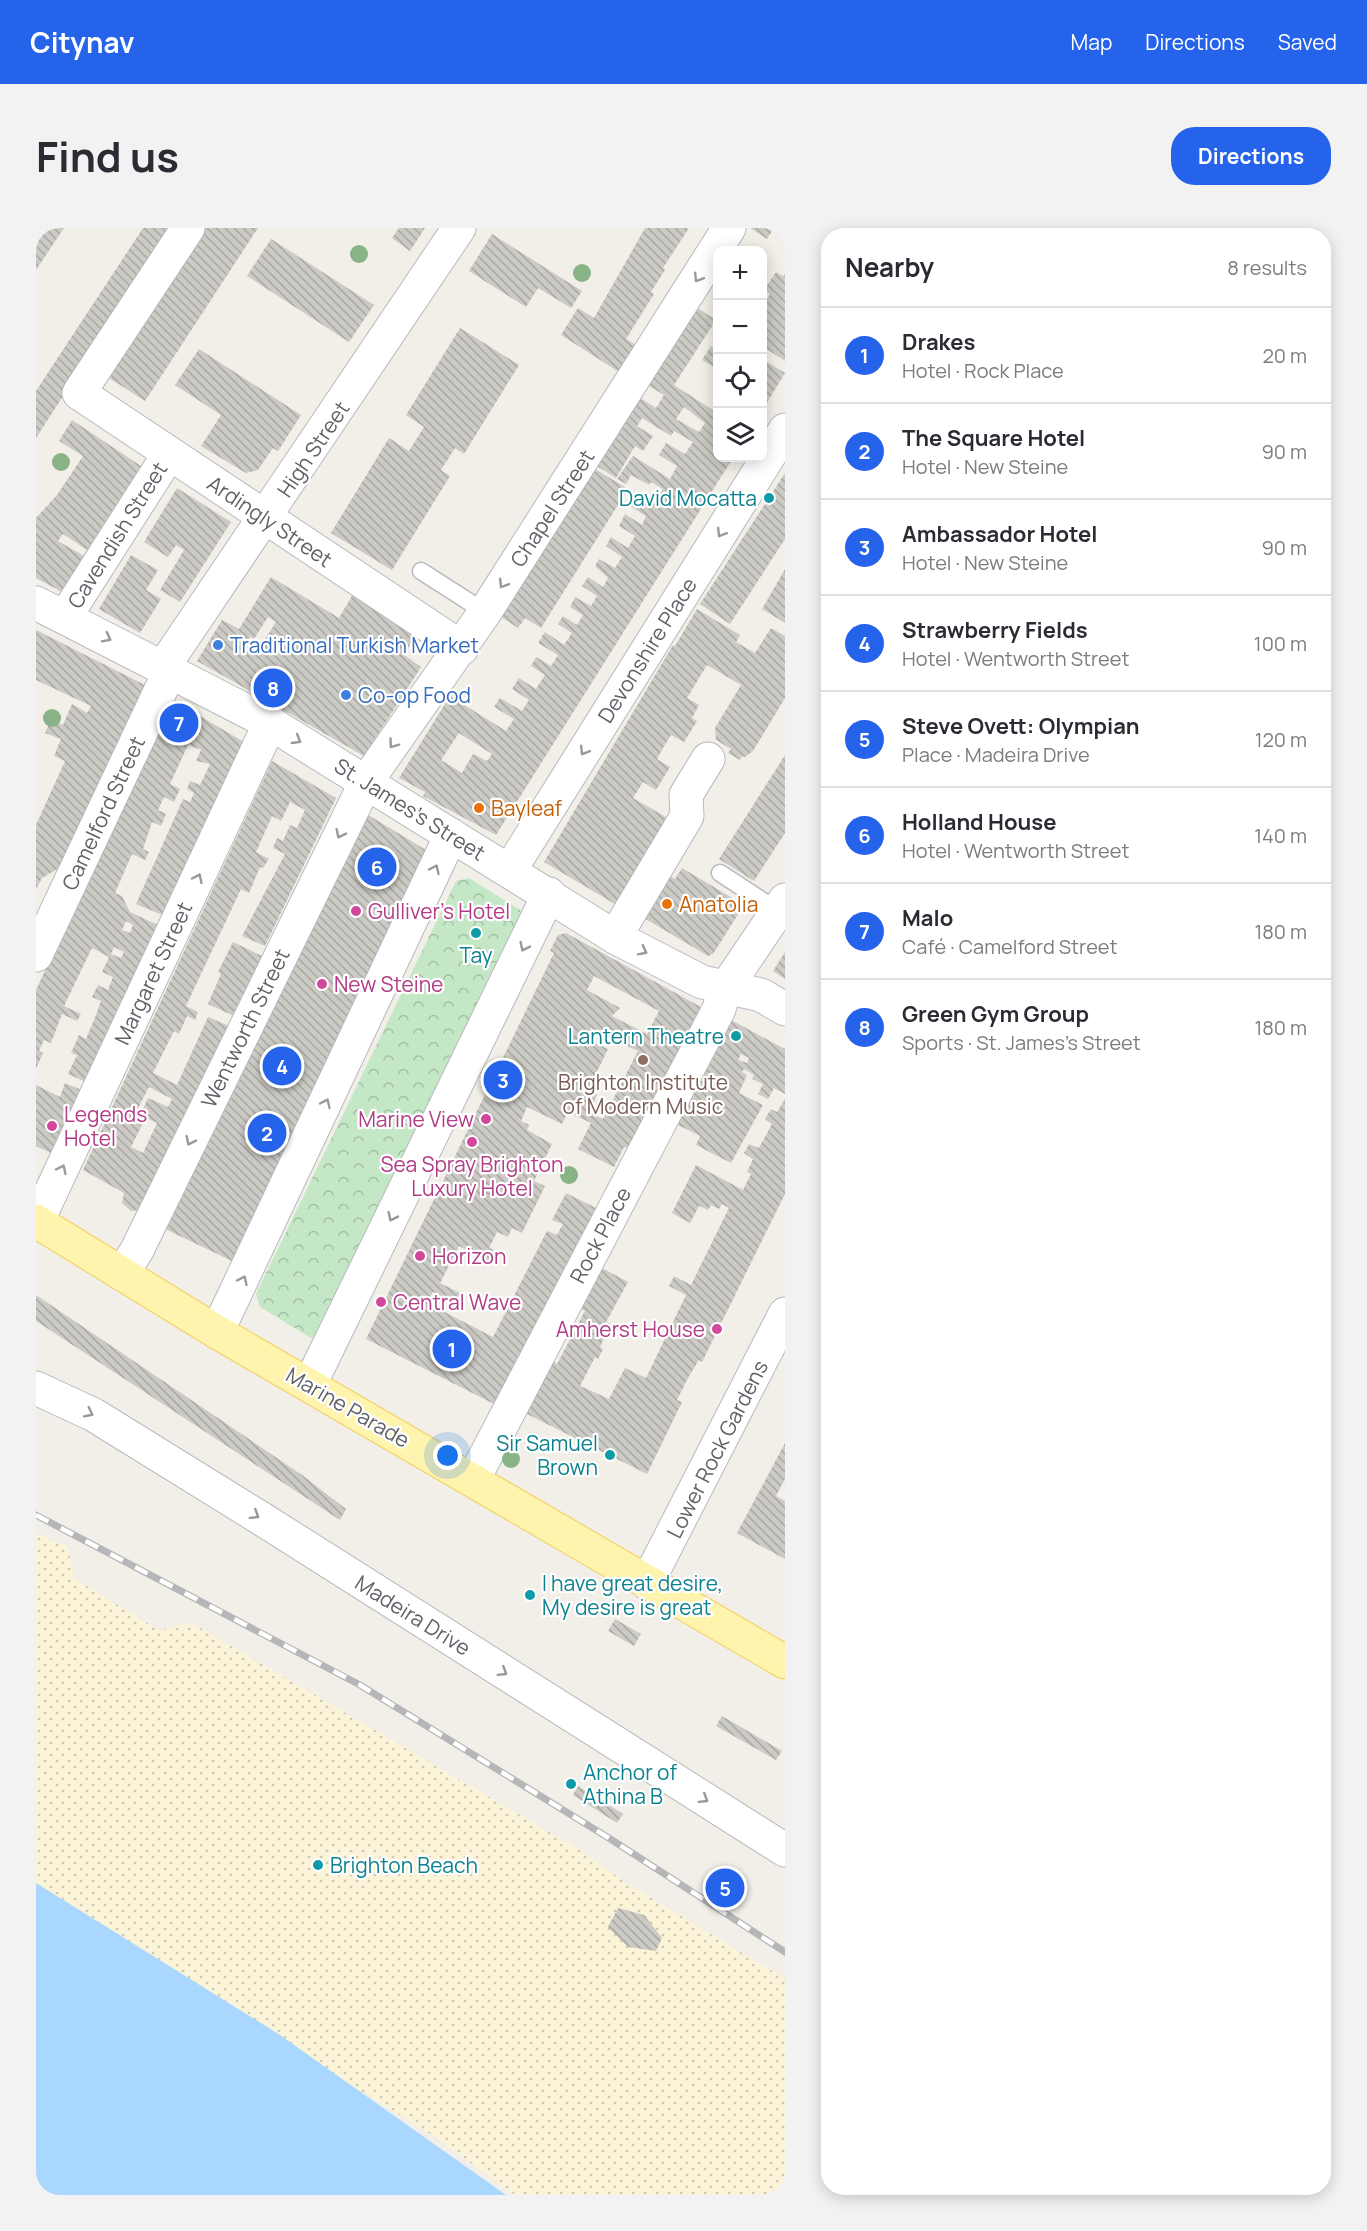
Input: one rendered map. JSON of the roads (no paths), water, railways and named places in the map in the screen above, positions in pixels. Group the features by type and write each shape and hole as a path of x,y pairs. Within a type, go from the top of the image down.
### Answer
{"main road":[{"name":"Marine Parade","path":"37,1221 217,1332 785,1662"}],"street":[{"name":"Ardingly Street","path":"188,228 79,393 462,648"},
{"name":"High Street","path":"168,669 170,657 266,519 459,228"},
{"name":"Chapel Street","path":"366,782 462,648 729,228"},
{"name":"Devonshire Place","path":"510,870 785,429"},
{"name":"Cavendish Street","path":"65,617 169,454"},
{"name":"St. James's Street","path":"36,603 270,723 615,937 702,982 725,989 761,995 785,1009"},
{"name":"Camelford Street","path":"36,955 166,679 168,669"},
{"name":"Margaret Street","path":"37,1221 270,723"},
{"path":"615,937 687,816 686,795 708,759"},
{"name":"Wentworth Street","path":"123,1274 137,1250 366,782"},
{"path":"217,1332 451,835"},
{"path":"310,1384 549,894"},
{"name":"Rock Place","path":"472,1480 719,1010 725,989 782,905"},
{"name":"Lower Rock Gardens","path":"647,1583 785,1314"},
{"name":"Madeira Drive","path":"36,1388 94,1415 785,1850"}],"lane":[{"path":"421,571 485,612"},
{"path":"720,873 782,905"}],"water":[{"path":"36,1883 280,2035 506,2195 36,2195"}],"railway":[{"path":"36,1515 360,1685 612,1840 785,1952"}],"place":[{"name":"David Mocatta","path":"769,498"},
{"name":"Traditional Turkish Market","path":"218,645"},
{"name":"Green Gym Group","path":"273,688"},
{"name":"Co-op Food","path":"346,695"},
{"name":"Malo","path":"179,723"},
{"name":"Bayleaf","path":"479,808"},
{"name":"Holland House","path":"377,867"},
{"name":"Anatolia","path":"667,904"},
{"name":"Gulliver's Hotel","path":"356,911"},
{"name":"Tay","path":"476,933"},
{"name":"New Steine","path":"322,984"},
{"name":"Lantern Theatre","path":"736,1036"},
{"name":"Brighton Institute of Modern Music","path":"643,1060"},
{"name":"Strawberry Fields","path":"282,1066"},
{"name":"Ambassador Hotel","path":"503,1080"},
{"name":"Marine View","path":"486,1119"},
{"name":"Legends Hotel","path":"52,1126"},
{"name":"The Square Hotel","path":"267,1133"},
{"name":"Sea Spray Brighton Luxury Hotel","path":"472,1142"},
{"name":"Horizon","path":"420,1256"},
{"name":"Central Wave","path":"381,1302"},
{"name":"Amherst House","path":"717,1329"},
{"name":"Drakes","path":"452,1349"},
{"name":"Sir Samuel Brown","path":"610,1455"},
{"name":"I have great desire, My desire is great","path":"530,1595"},
{"name":"Anchor of Athina B","path":"571,1784"},
{"name":"Brighton Beach","path":"318,1865"},
{"name":"Steve Ovett: Olympian","path":"725,1888"}]}
